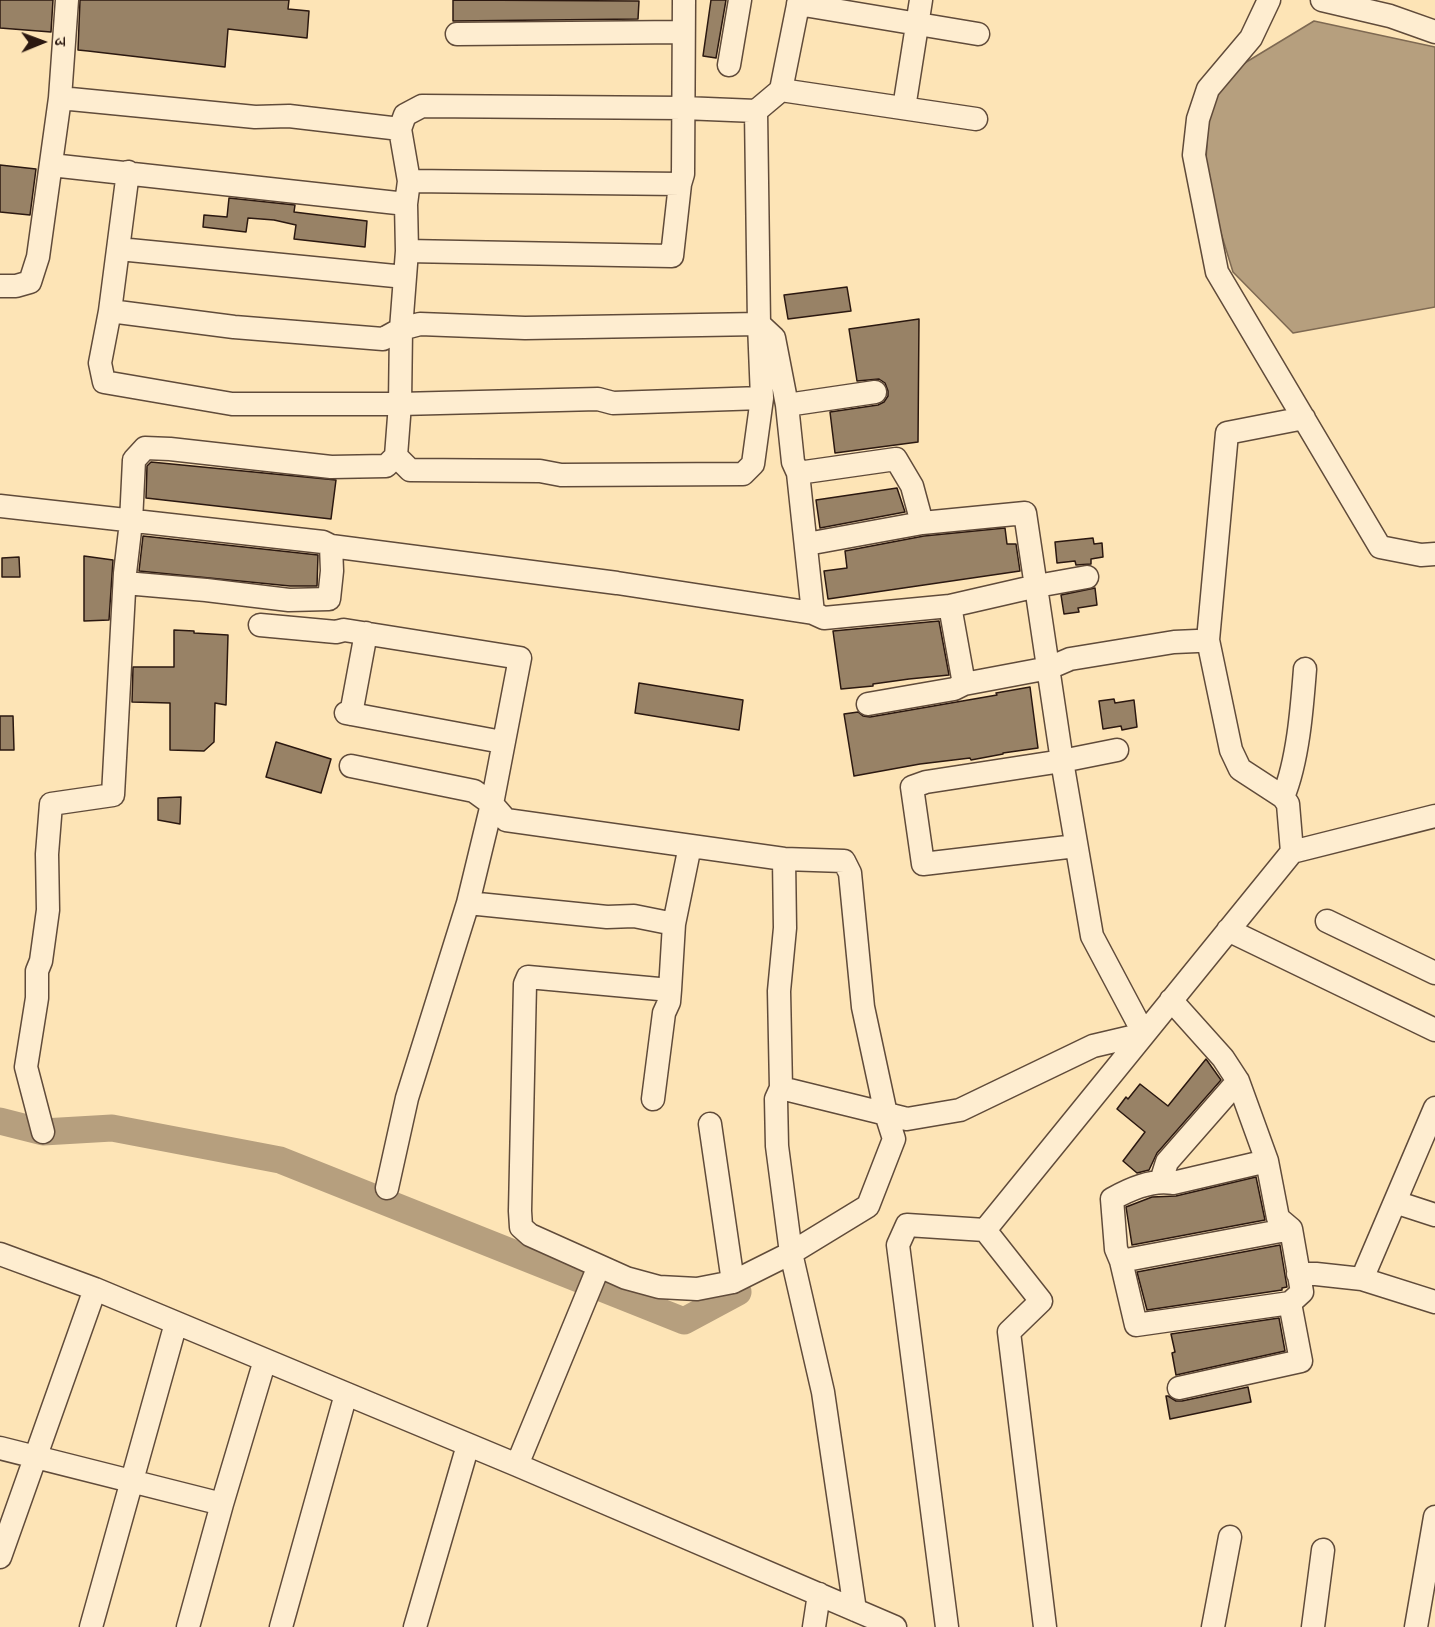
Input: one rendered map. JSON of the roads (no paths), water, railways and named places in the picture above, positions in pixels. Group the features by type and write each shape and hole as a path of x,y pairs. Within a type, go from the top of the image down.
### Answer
{"street":[{"path":"0,286 16,286 30,282 38,257 60,98 67,0"},
{"path":"407,251 672,256 683,174 684,0"},
{"path":"729,65 740,0"},
{"path":"904,108 921,0"},
{"path":"1269,0 1251,38 1208,89 1198,119 1194,155 1216,272 1380,548 1421,555 1435,554"},
{"path":"1322,0 1390,16 1435,32"},
{"path":"43,1132 26,1067 37,998 37,971 41,961 48,910 47,854 51,804 113,795 134,460 145,448 331,467 386,466 396,456 400,404 401,329 407,251 407,192 400,129 405,115 422,106 683,108 756,111 781,90 799,2 978,34"},
{"path":"457,34 683,32"},
{"path":"781,90 976,118"},
{"path":"60,98 255,117 289,116 400,129"},
{"path":"396,456 410,470 540,471 561,475 743,474 753,464 762,398 756,111"},
{"path":"51,165 407,192 680,184"},
{"path":"128,172 110,311 100,363 104,382 232,404 400,404 598,399 613,403 762,398"},
{"path":"119,249 405,277"},
{"path":"110,311 234,327 383,339 401,329 420,324 525,328 759,324 774,338 787,405 793,462 798,473 807,544 813,613"},
{"path":"787,405 875,392"},
{"path":"1292,852 1288,804 1283,796 1240,769 1231,750 1208,640 1227,433 1304,418"},
{"path":"798,473 896,459 912,486 922,523"},
{"path":"0,506 323,542 331,546 617,583 813,613 825,618 950,606 1087,577"},
{"path":"807,544 922,523 1025,513 1062,761 1092,936 1144,1034"},
{"path":"125,583 289,600 329,599 332,571 331,546"},
{"path":"950,606 964,684"},
{"path":"260,625 336,632 344,630 520,658 507,732 502,742 492,804 468,903 407,1098 387,1188"},
{"path":"366,633 349,714 502,742"},
{"path":"868,704 954,689 964,684 1049,668 1070,659 1174,642 1197,641"},
{"path":"1283,796 1288,783 1300,718 1305,669"},
{"path":"1076,846 923,864 912,787 926,782 1117,750"},
{"path":"351,766 474,791 492,804 506,820 784,859 844,861 850,873 863,1007 886,1114 894,1139 868,1206 791,1253 733,1281 697,1289 659,1287 626,1278 530,1235 521,1227 525,984 528,977 670,990"},
{"path":"985,1230 1292,852 1434,823"},
{"path":"653,1099 664,1012 669,1002 674,924 690,846"},
{"path":"784,859 785,928 779,991 780,1088 776,1099 777,1146 791,1253 823,1392 855,1610"},
{"path":"468,903 607,917 634,916 674,924"},
{"path":"1327,921 1435,974"},
{"path":"1228,930 1435,1030"},
{"path":"1171,1000 1223,1058 1238,1081 1268,1161 1278,1218 1291,1229 1302,1292 1290,1303 1136,1325 1116,1249 1112,1199 1125,1191 1161,1181 1173,1183 1268,1161"},
{"path":"780,1088 907,1119 960,1110 1093,1046 1144,1034"},
{"path":"1161,1181 1167,1162 1238,1081"},
{"path":"1362,1279 1434,1116"},
{"path":"710,1124 733,1281"},
{"path":"1395,1202 1435,1215"},
{"path":"947,1627 898,1245 907,1225 985,1230 1041,1301 1009,1332 1045,1627"},
{"path":"1121,1261 1291,1229"},
{"path":"0,1254 95,1289 468,1444 895,1627"},
{"path":"517,1465 599,1266"},
{"path":"1298,1274 1362,1279 1435,1302"},
{"path":"0,1557 95,1289"},
{"path":"1179,1388 1301,1361 1290,1303"},
{"path":"91,1627 176,1323"},
{"path":"188,1627 265,1360"},
{"path":"281,1627 346,1394"},
{"path":"415,1627 468,1444"},
{"path":"0,1448 222,1504"},
{"path":"1416,1627 1435,1518"},
{"path":"1213,1627 1230,1537"},
{"path":"1312,1627 1323,1550"},
{"path":"814,1627 819,1594"}],"waterway":[{"path":"0,1121 43,1132 112,1128 280,1160 684,1321 738,1292"}]}
